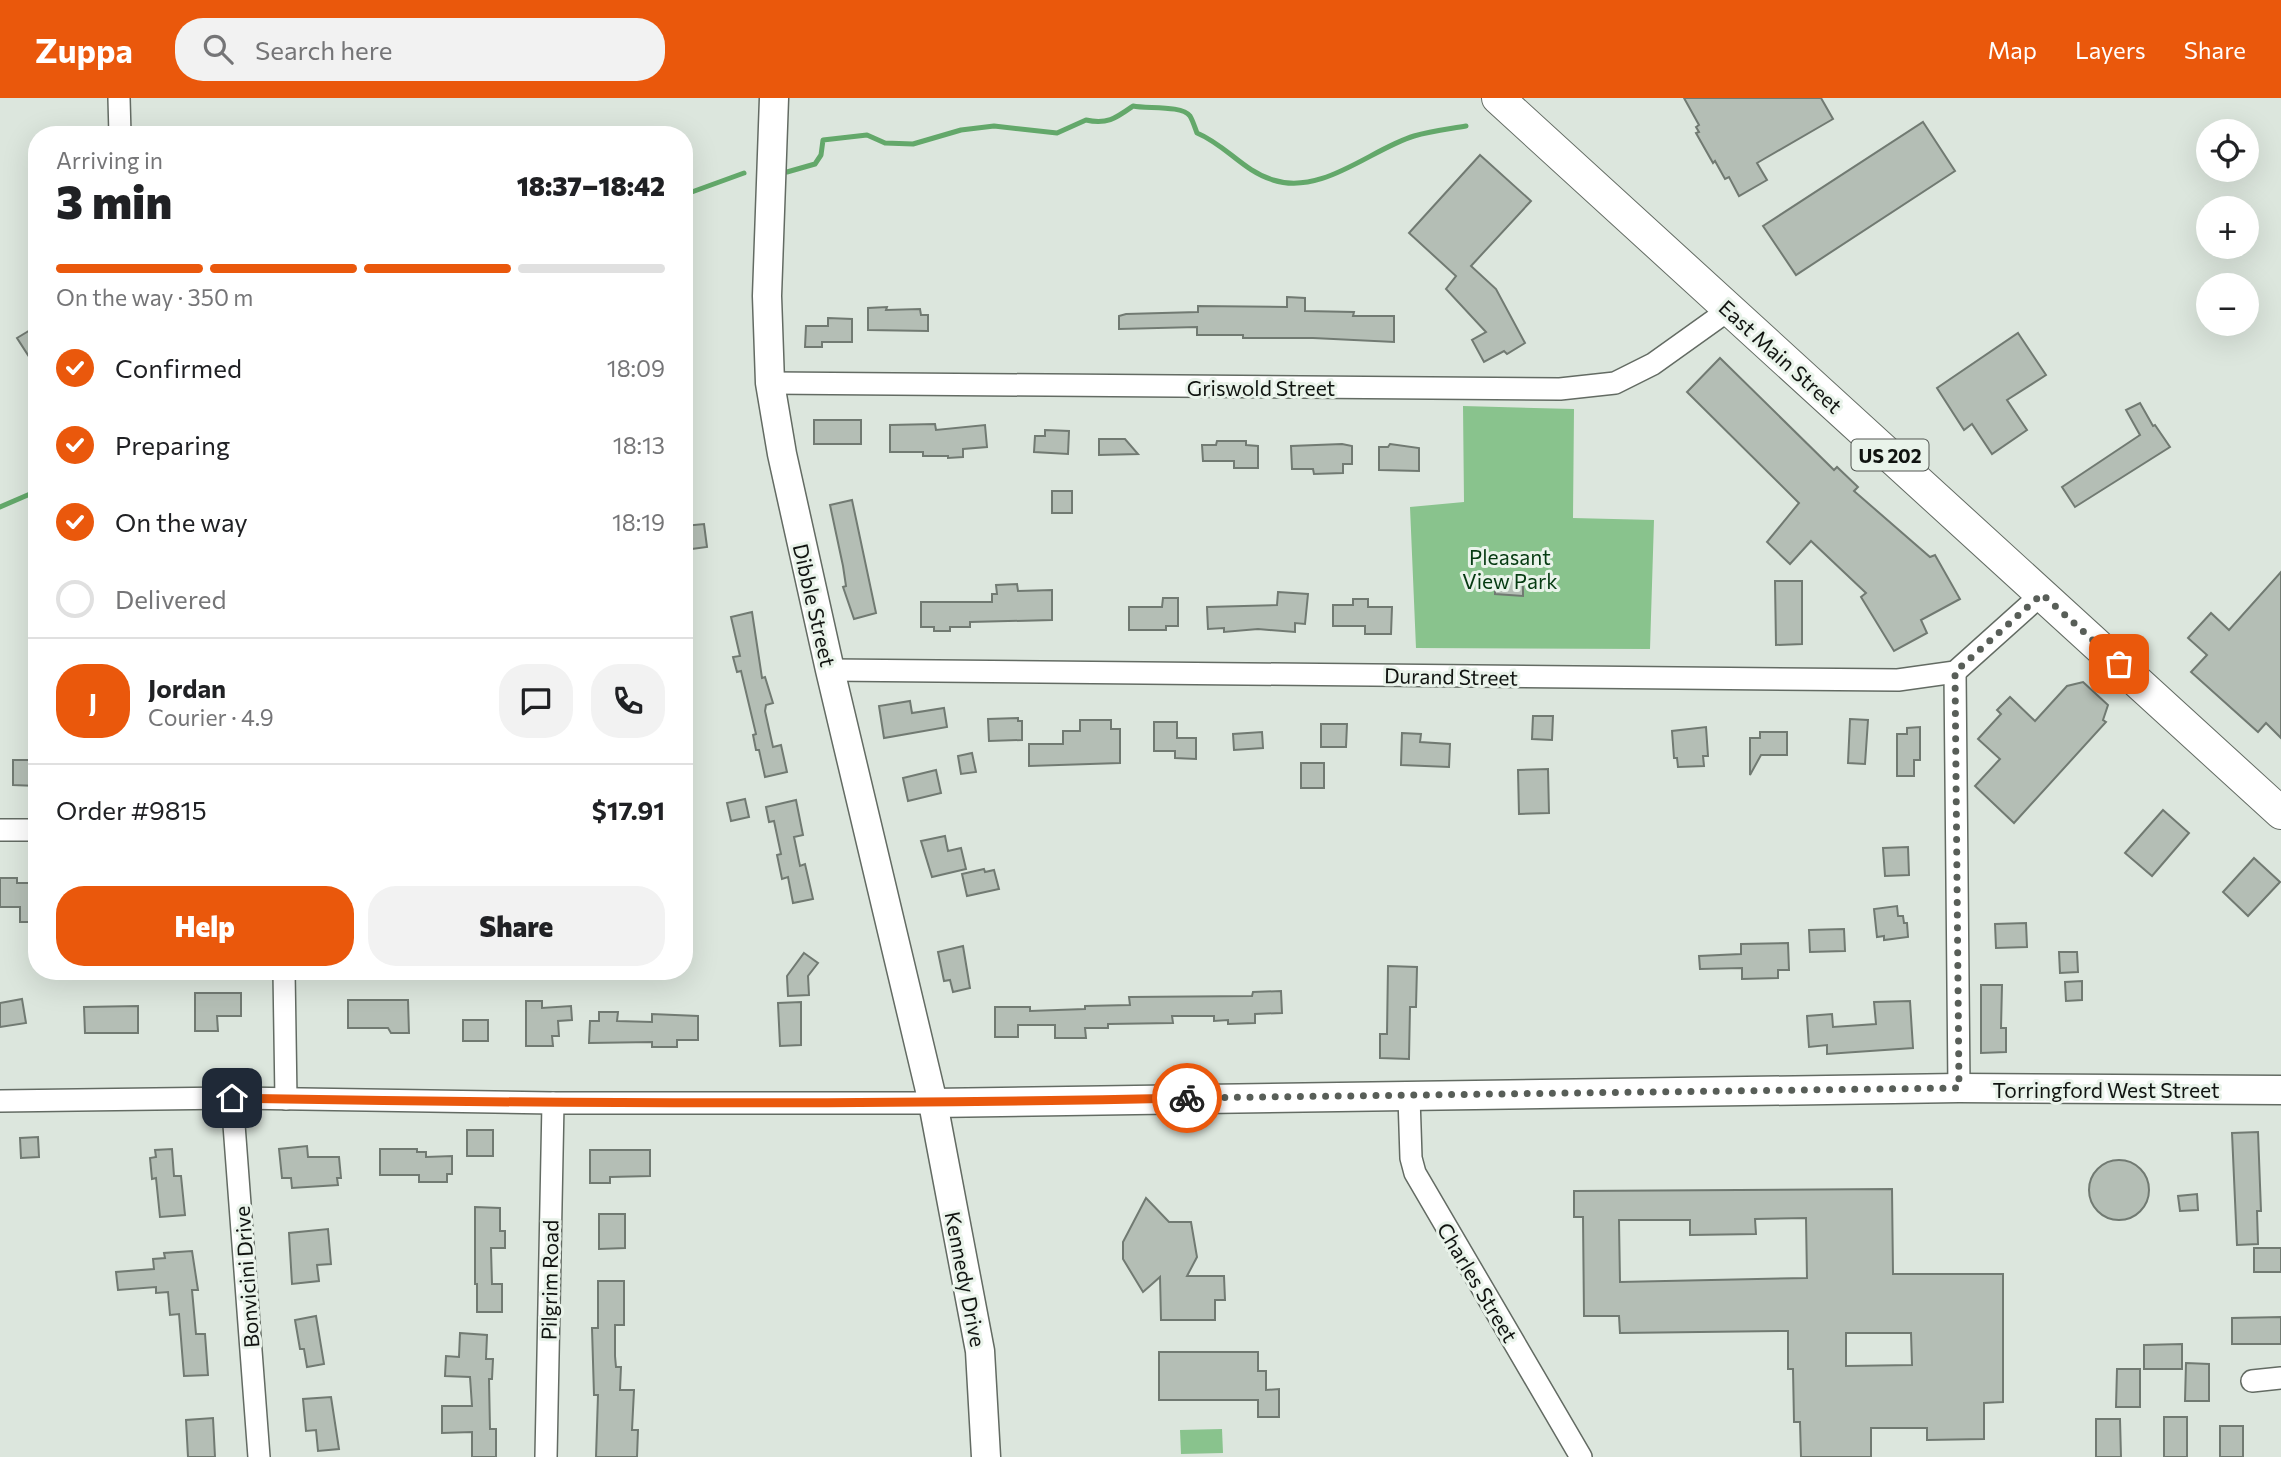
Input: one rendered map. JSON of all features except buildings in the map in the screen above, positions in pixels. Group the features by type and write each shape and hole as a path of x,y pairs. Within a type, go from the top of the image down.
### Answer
{"highway":[{"name":"East Main Street","path":"1498,98 2281,813"}],"main road":[{"name":"Dibble Street","path":"774,98 767,296 770,383 782,454 830,670 933,1103"},
{"name":"Torringford West Street","path":"933,1103 1959,1088 2281,1090"},
{"name":"Kennedy Drive","path":"933,1103 980,1351 986,1457"}],"street":[{"path":"119,98 120,126"},
{"name":"Griswold Street","path":"770,383 1560,389 1615,383 1653,364 1730,309"},
{"path":"1959,1088 1955,672 2042,594"},
{"name":"Durand Street","path":"830,670 1884,680 1955,672"},
{"path":"0,830 28,831"},
{"path":"284,980 286,1099"},
{"name":"Charles Street","path":"1409,1097 1411,1158 1415,1173 1581,1457"},
{"name":"Torringford West Street","path":"0,1101 232,1098 553,1103 933,1103"},
{"name":"Bonvicini Drive","path":"232,1098 259,1457"},
{"name":"Pilgrim Road","path":"546,1457 553,1103"},
{"path":"2252,1381 2281,1378"}],"green space":[{"name":"Pleasant View Park","path":"1463,406 1574,409 1573,518 1654,520 1650,649 1416,648 1410,507 1464,502"},
{"path":"1222,1429 1223,1453 1181,1454 1180,1430"}],"waterway":[{"path":"787,172 815,164 821,155 823,140 867,135 885,143 913,144 961,130 994,126 1057,133 1086,120 1100,122 1111,119 1133,106 1180,110 1190,116 1197,133 1262,176 1291,183 1310,182 1328,177 1414,136 1466,126"},
{"path":"693,192 744,173"},
{"path":"0,507 28,495"}],"way so far":[{"path":"1187,1098 1959,1088 1955,672 2042,594 2119,664"}],"route":[{"path":"232,1098 553,1103 905,1103 1187,1098"}]}
